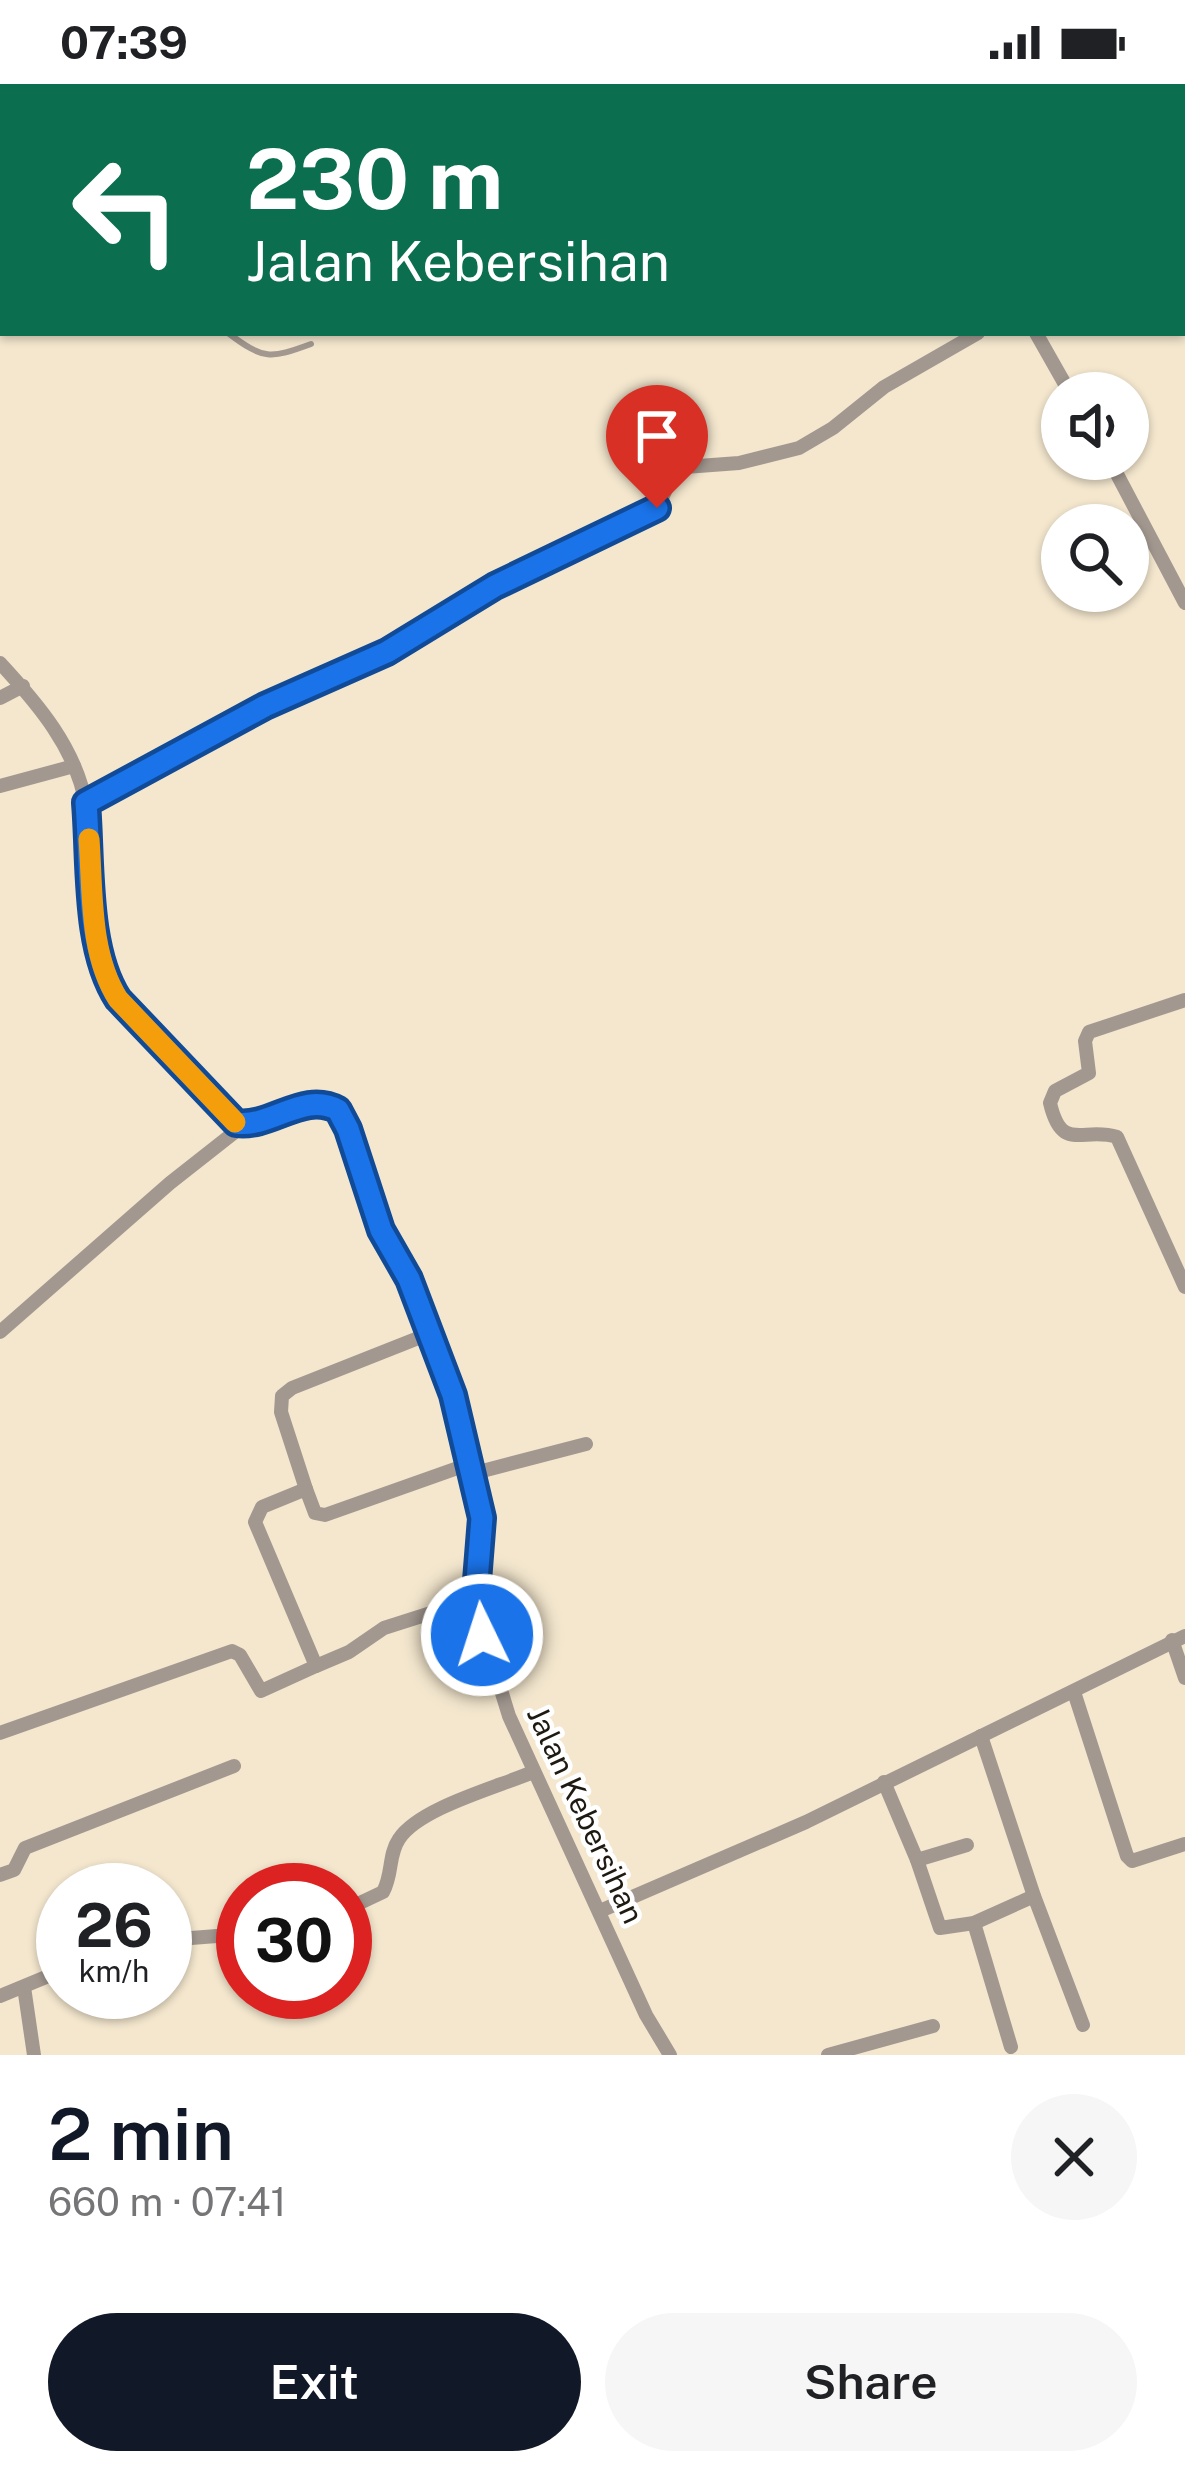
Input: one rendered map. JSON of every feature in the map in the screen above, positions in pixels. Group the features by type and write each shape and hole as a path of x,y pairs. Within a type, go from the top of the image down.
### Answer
{"street":[{"path":"86,803 265,706 387,652 495,586 587,539 642,518 657,508 671,478 685,467 739,463 799,448 884,387 973,336"},
{"path":"1038,336 1058,372"},
{"path":"1121,480 1183,593"},
{"path":"0,663 23,686 74,766 86,803 97,942 105,977 118,999 217,1104 236,1123 245,1124"},
{"path":"0,698 23,686"},
{"path":"0,786 74,766"},
{"path":"1185,1000 1089,1032 1084,1041 1089,1073 1055,1091 1050,1103 1057,1125 1067,1134 1117,1137 1185,1287"},
{"name":"Jalan Kebersihan","path":"245,1124 315,1103 338,1110 348,1129 381,1230 409,1279 453,1395 482,1518 475,1599 489,1655 533,1772 646,2015 670,2055"},
{"path":"0,1333 245,1124"},
{"path":"431,1334 282,1396 281,1412 315,1513 326,1515 470,1469 586,1444"},
{"path":"306,1489 262,1507 255,1522 316,1666"},
{"path":"0,1733 232,1651 240,1655 260,1691 349,1652 384,1628 475,1599"},
{"path":"600,1911 768,1839 1179,1638 1185,1678"},
{"path":"1074,1692 1127,1856 1132,1861 1147,1858 1185,1844"},
{"path":"981,1736 1083,2025"},
{"path":"0,1875 18,1865 25,1848 234,1766"},
{"path":"372,1897 383,1892 391,1875 400,1835 422,1818 533,1772"},
{"path":"884,1782 940,1928 974,1923 1034,1896"},
{"path":"917,1860 967,1845"},
{"path":"974,1923 1011,2047"},
{"path":"0,1996 36,1982"},
{"path":"24,1987 34,2055"},
{"path":"828,2055 932,2026"}],"lane":[{"path":"232,336 264,357 311,344"}],"slow traffic":[{"path":"89,839 97,942 105,977 118,999 235,1122"}],"route":[{"path":"482,1635 475,1606 482,1518 453,1395 409,1279 381,1230 348,1129 333,1106 315,1103 256,1122 236,1123 118,999 105,977 97,942 86,803 265,706 387,652 495,586 657,508"}]}
